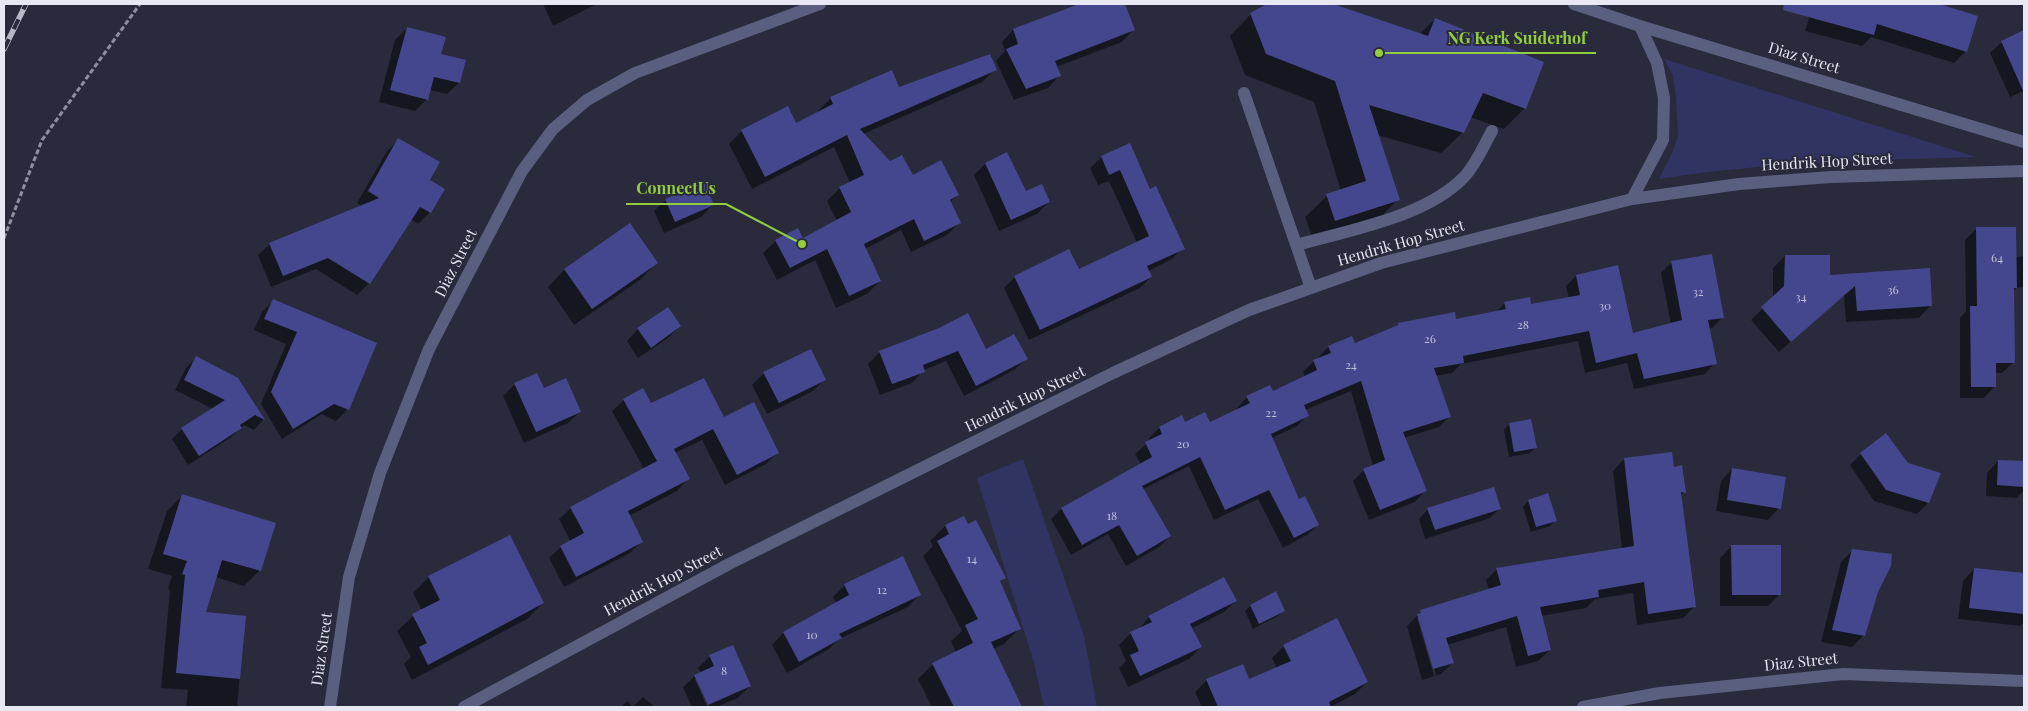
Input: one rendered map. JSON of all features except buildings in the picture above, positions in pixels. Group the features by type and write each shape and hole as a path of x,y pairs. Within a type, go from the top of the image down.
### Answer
{"street":[{"name":"Diaz Street","path":"330,707 349,577 380,473 430,350 522,171 553,128 587,100 635,73 820,4"},
{"name":"Diaz Street","path":"1574,4 1640,26 2024,142"},
{"path":"1632,199 1649,170 1663,140 1664,98 1657,63 1640,26"},
{"path":"1244,93 1311,288"},
{"path":"1296,245 1413,212 1437,199 1465,177 1492,131"},
{"name":"Hendrik Hop Street","path":"464,707 729,564 1113,373 1249,310 1381,263 1632,199 1748,183 1831,177 2024,171"},
{"name":"Diaz Street","path":"1583,707 1660,693 1844,674 2024,680"}],"path":[{"path":"4,238 42,140 140,4"}],"shaded area":[{"path":"1664,59 1976,157 1777,165 1659,179 1678,136 1673,75"},
{"path":"1023,459 1084,636 1097,707 1044,707 1034,663 977,478"}],"railway":[{"path":"4,49 26,4"}],"place":[{"name":"NG Kerk Suiderhof","path":"1379,53"},
{"name":"ConnectUs","path":"802,244"}]}
